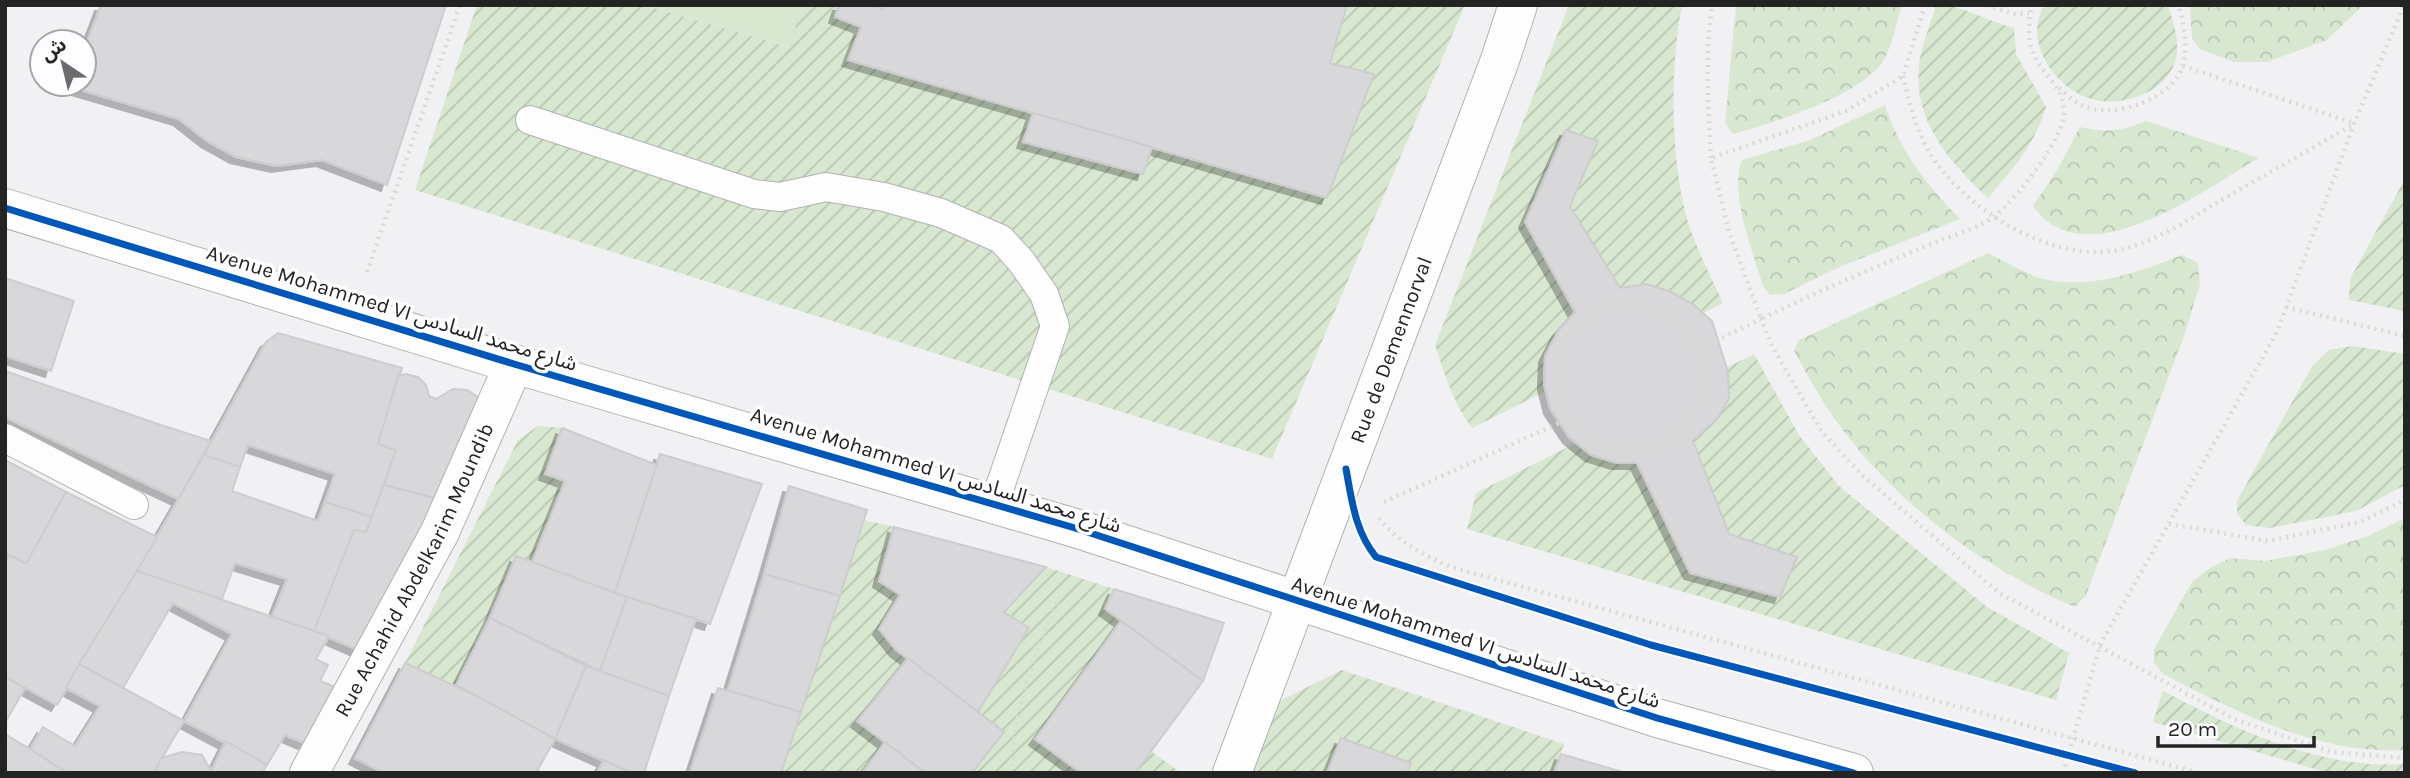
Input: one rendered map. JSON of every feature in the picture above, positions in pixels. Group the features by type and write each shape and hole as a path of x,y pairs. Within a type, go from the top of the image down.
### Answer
{"street":[{"name":"Rue de Demennorval","path":"1232,773 1500,60 1518,5"},
{"name":"Avenue Mohammed VI شارع محمد السادس","path":"5,208 514,364 994,504 1657,718 1853,773"},
{"name":"Rue Achahid Abdelkarim Moundib","path":"309,773 440,532 514,364"}],"lane":[{"path":"530,120 754,194 780,197 825,187 884,197 940,213 1001,239 1044,294 1055,326 994,504"},
{"path":"5,438 134,505"}],"path":[{"path":"352,314 460,5"},
{"path":"1712,5 1708,93 1711,158 1729,232 1773,348 1822,432 1863,476 1998,593 2057,627 2100,645 2236,720 2332,752 2405,758"},
{"path":"1925,5 1903,76 1914,123 1936,163 1964,195 1994,218 2024,233 2078,249 2103,253 2131,247 2160,236 2354,124"},
{"path":"1987,5 2014,14 2029,13"},
{"path":"2035,5 2029,13 2029,43 2035,62 2057,87 2083,106 2114,110 2137,106 2166,90 2183,66 2182,15 2178,5"},
{"path":"2063,773 2100,645 2277,332 2354,124 2404,5"},
{"path":"2183,66 2354,124"},
{"path":"1711,158 1846,111 1903,76"},
{"path":"1697,350 1843,280 1994,218 2038,167 2056,136 2064,111 2057,87"},
{"path":"1618,304 1642,305 1665,313 1685,329 1697,350 1702,373 1700,396 1690,418 1674,436 1653,446 1629,451 1606,447 1585,436 1568,419 1558,397 1556,372 1562,349 1575,328 1594,312 1618,304"},
{"path":"2286,307 2405,336"},
{"path":"1568,419 1373,509 1396,538 1451,567 2199,773"},
{"path":"2169,524 2268,541 2360,522 2405,500"},
{"path":"1012,773 1017,732 1038,642 1060,597"},
{"path":"2055,750 2082,757"}],"green space":[{"path":"477,5 644,5 789,47 802,5 1465,5 1272,459 415,190"},
{"path":"644,5 802,5 790,47"},
{"path":"1569,5 1682,5 1674,89 1679,181 1692,234 1723,303 1472,428 1455,399 1435,345"},
{"path":"1736,5 1902,5 1892,41 1883,61 1872,73 1837,96 1733,134 1725,123"},
{"path":"1936,5 1966,10 2014,28 2016,54 2046,107 2029,144 1988,198 1946,153 1935,136 1921,100 1918,80 1920,58"},
{"path":"2045,5 2168,5 2177,45 2171,70 2164,81 2153,89 2128,99 2100,101 2075,92 2053,72 2039,46 2039,18"},
{"path":"2190,5 2363,5 2327,40 2267,62 2234,62 2200,49 2192,38"},
{"path":"1885,105 1898,138 1915,166 1960,219 1837,268 1784,294 1770,295 1763,286 1740,205 1738,189 1742,160 1810,140"},
{"path":"2146,121 2259,158 2177,206 2113,232 2083,234 2055,226 2033,206 2059,167 2080,127 2114,130"},
{"path":"2405,179 2405,311 2349,300 2350,279"},
{"path":"1988,253 2036,277 2061,282 2114,278 2182,255 2198,263 2200,284 2184,336 2086,595 2075,607 2042,592 1977,555 1890,484 1842,429 1794,351 1799,340"},
{"path":"2352,346 2405,354 2405,485 2356,511 2270,528 2246,525 2237,513 2237,501 2311,368 2329,350"},
{"path":"1754,354 1799,435 1839,486 1987,607 2069,653 2056,700 1467,529 1476,493"},
{"path":"538,426 562,428 545,474 565,481 532,562 516,557 456,685 405,663 518,440"},
{"path":"2405,518 2405,750 2341,746 2280,728 2220,703 2163,674 2154,663 2154,649 2192,582 2210,568 2231,558 2265,561 2325,550 2368,536"},
{"path":"865,520 894,527 900,595 879,629 896,650 908,658 885,742 862,773 781,773"},
{"path":"1046,567 1114,589 1105,609 1121,621 1035,739 1081,773 972,773 978,712 1029,628 1004,612"},
{"path":"1342,670 1564,744 1554,773 1251,773 1279,701"},
{"path":"2163,691 2219,719 2279,744 2341,760 2405,764 2405,773 2329,773 2153,722"},
{"path":"1151,751 1181,773 1135,773"}],"building":[{"path":"101,5 446,5 387,185 322,160 277,166 236,157 207,141 179,119 98,95 98,28 92,28"},
{"path":"839,5 871,5 882,9 883,5 1347,5 1330,63 1374,74 1327,198 848,60 861,27 835,17"},
{"path":"1033,113 1152,147 1143,174 1023,142"},
{"path":"1566,130 1598,141 1570,206 1620,288 1647,284 1671,292 1694,305 1712,321 1728,372 1729,398 1718,418 1693,441 1729,534 1797,557 1780,597 1690,573 1637,463 1617,463 1591,455 1569,437 1550,408 1544,384 1545,356 1558,331 1575,312 1525,222"},
{"path":"5,278 74,301 51,371 5,356"},
{"path":"278,333 402,368 378,444 396,450 372,517 325,502 335,474 248,445 240,467 204,455 266,342"},
{"path":"5,371 211,441 178,499 5,417"},
{"path":"405,374 418,377 426,385 429,396 436,399 453,389 467,390 478,397 484,412 445,501 384,485 396,450 378,444 398,376"},
{"path":"562,428 657,465 615,593 532,562 565,481 545,474"},
{"path":"660,454 762,484 710,624 615,593"},
{"path":"204,455 240,467 232,491 318,521 325,502 372,517 366,532 354,530 314,631 272,617 287,579 235,563 222,599 137,571"},
{"path":"5,460 66,492 26,564 5,553"},
{"path":"384,485 445,501 365,653 314,631 354,530 366,532"},
{"path":"789,486 867,510 840,596 764,574"},
{"path":"66,492 157,537 57,705 5,677 5,561 9,555 26,564"},
{"path":"894,527 1046,567 1004,612 1029,628 978,712 896,650 879,629 900,595 879,581"},
{"path":"516,556 627,597 600,671 490,618"},
{"path":"137,571 329,636 316,659 328,665 320,681 338,688 304,743 285,735 267,765 184,721 232,634 173,603 123,688 79,664"},
{"path":"764,574 840,596 801,712 728,690"},
{"path":"1114,589 1224,623 1203,681 1105,609"},
{"path":"627,597 696,619 669,696 600,671"},
{"path":"490,618 586,666 555,739 456,685"},
{"path":"1121,621 1203,681 1135,773 1081,773 1035,739"},
{"path":"908,658 1004,732 972,773 925,773 857,721"},
{"path":"405,663 477,696 555,739 537,771 541,773 384,773 355,758"},
{"path":"79,664 184,721 153,773 67,773 30,749 43,727 75,746 100,706 66,688"},
{"path":"586,666 669,696 644,773 631,773 555,739"},
{"path":"5,677 25,688 5,723"},
{"path":"718,688 801,712 781,773 690,773"},
{"path":"5,734 30,749 67,773 5,773"},
{"path":"1341,738 1411,763 1407,773 1327,773"},
{"path":"226,741 267,765 262,773 155,773 161,758 182,752 202,755 211,771"},
{"path":"885,742 925,773 862,773"},
{"path":"1561,754 1626,773 1554,773"},
{"path":"604,760 631,773 597,773"}],"cycle path":[{"path":"5,208 514,364 1075,528 1657,718 1854,773"},
{"path":"1346,469 1359,526 1376,557 1651,645 2135,773"}]}
